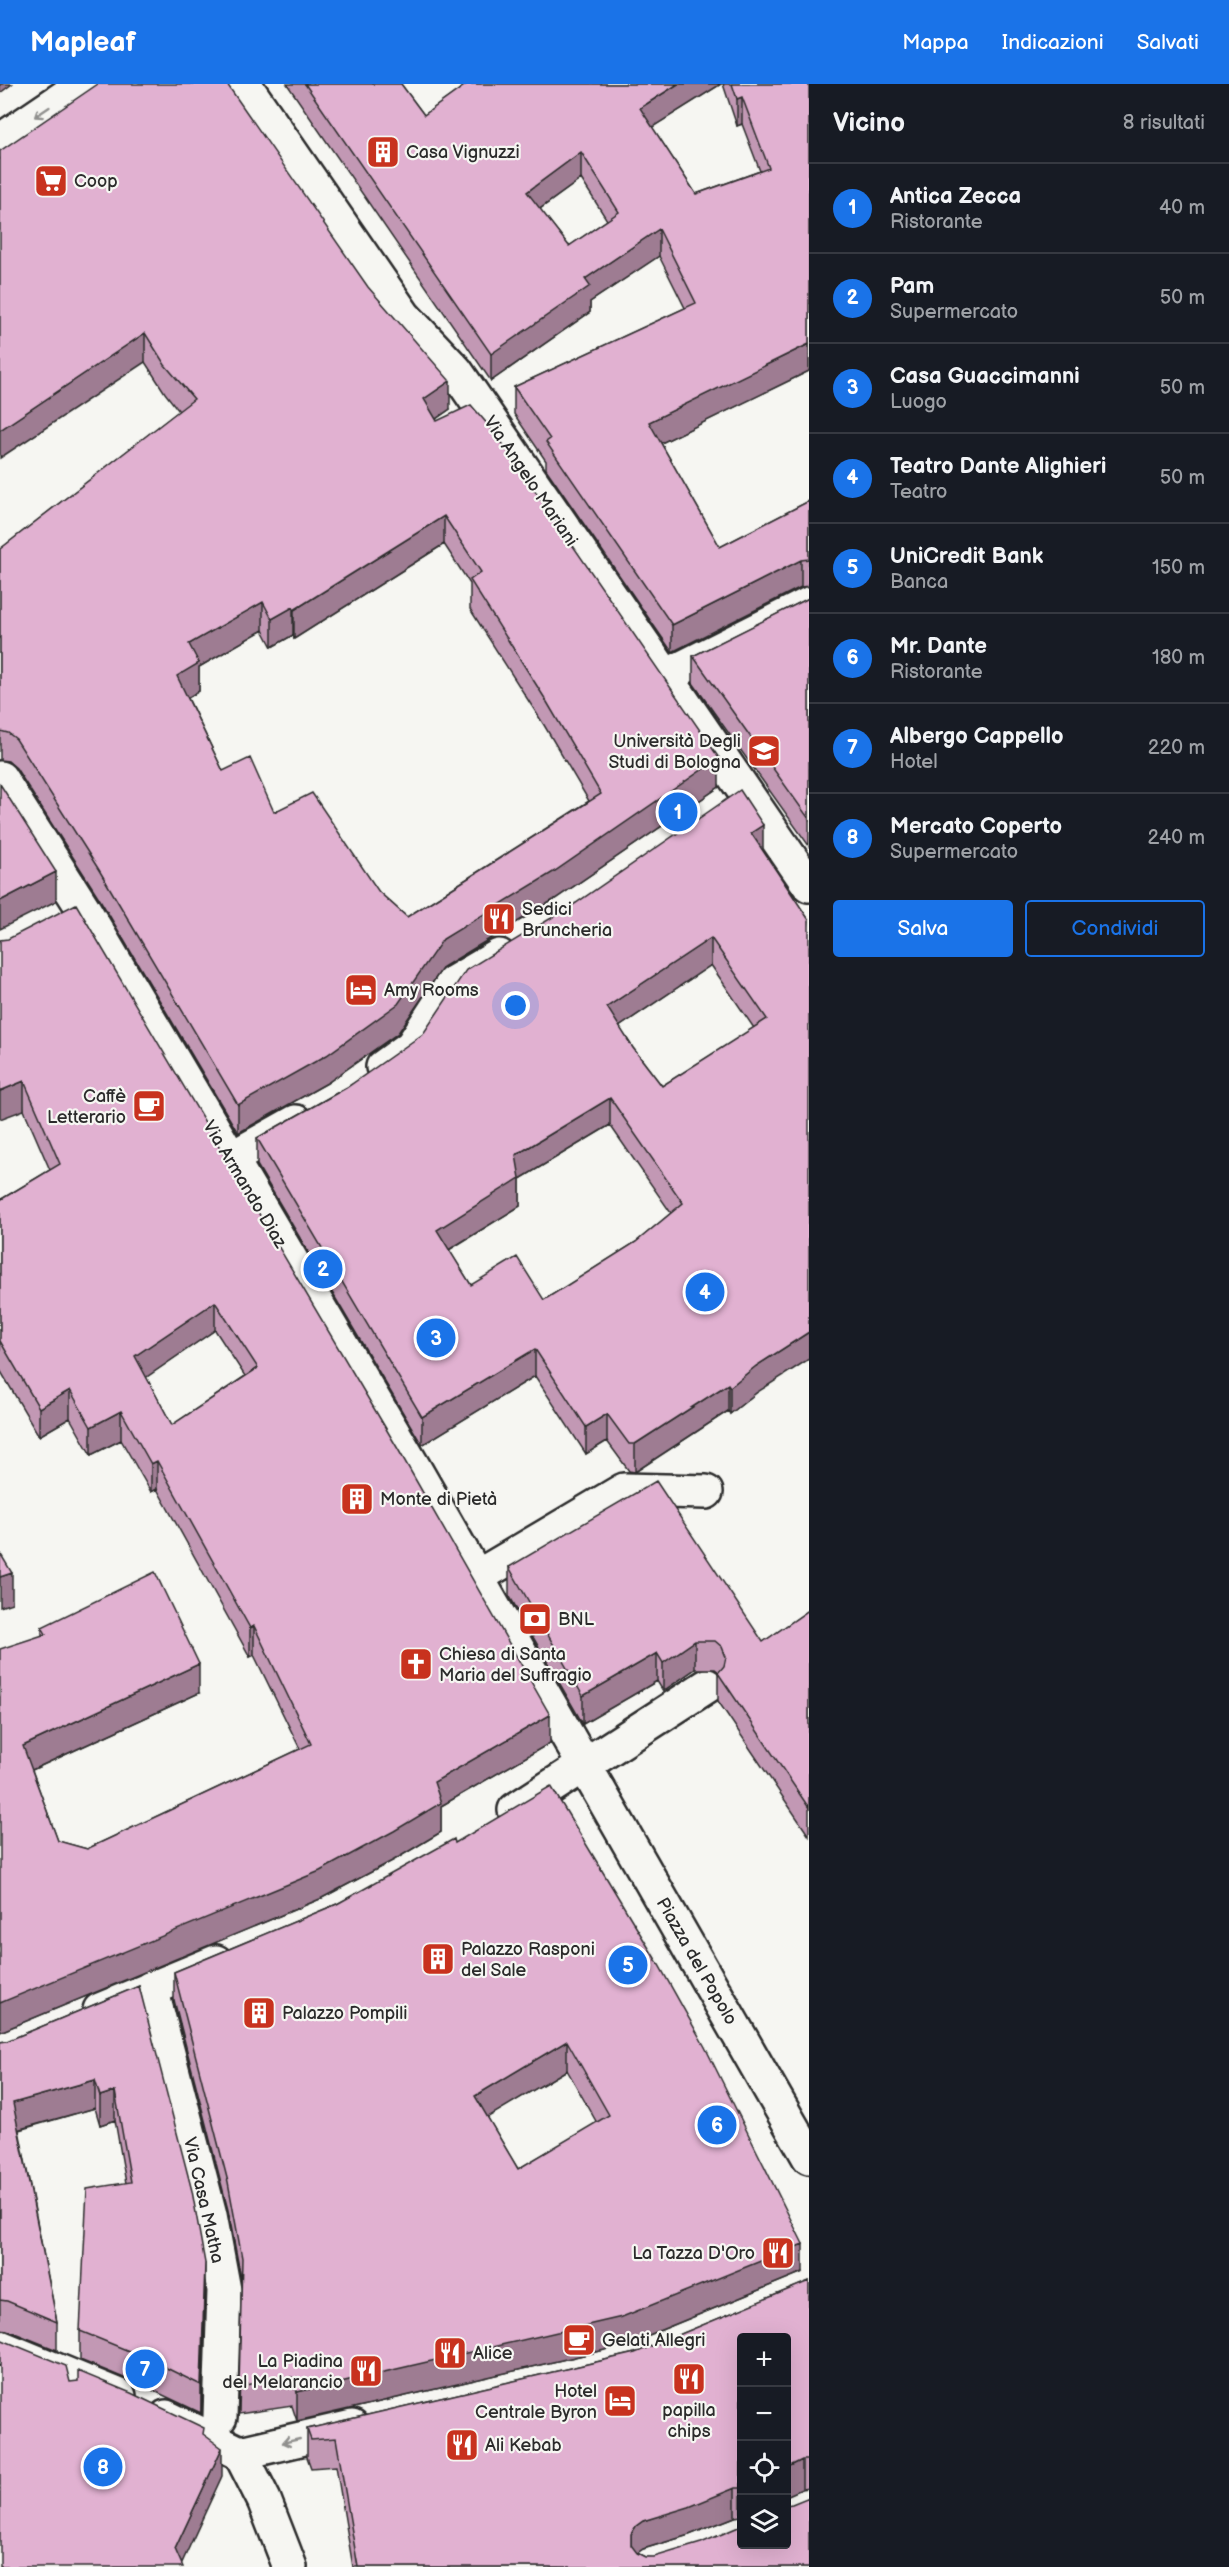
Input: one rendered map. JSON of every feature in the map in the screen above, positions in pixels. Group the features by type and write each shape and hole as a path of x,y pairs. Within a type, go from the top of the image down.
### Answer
{"street":[{"path":"0,141 84,84"},
{"name":"Via Angelo Mariani","path":"244,84 404,316 456,371 666,676 734,799 809,885"},
{"path":"666,676 809,604"},
{"name":"Via Armando Diaz","path":"0,778 82,908 581,1756"},
{"path":"54,923 82,908"},
{"path":"356,1086 412,1046 453,984 525,940"},
{"path":"230,1160 318,1110"},
{"path":"477,1577 624,1490 706,1492"},
{"path":"491,1824 541,1795 581,1756 707,1686"},
{"name":"Piazza del Popolo","path":"581,1756 809,2157"},
{"path":"76,2020 239,1952"},
{"name":"Via Casa Matha","path":"151,1988 210,2215 224,2290 220,2416"},
{"path":"0,2347 139,2404 240,2453 264,2500 290,2567"},
{"path":"240,2453 383,2420"}],"building":[{"path":"98,84 227,84 368,287 450,381 424,399 437,421 471,405 496,434 719,758 555,871 443,939 398,1004 327,1055 238,1105 99,870 16,739 0,731 0,549 194,399 165,365 145,333 0,430 0,151","holes":["444,516 481,572 470,580 544,697 601,794 407,917 379,892 312,793 274,812 250,758 223,771 177,676 199,663 189,644 263,602 272,619 293,607 294,610"]},
{"path":"305,84 401,84 424,115 467,84 678,84 640,108 696,194 769,168 742,97 737,99 732,84 809,84 809,344 649,422 720,547 809,501 809,559 801,560 672,625 546,442 550,439 514,387 696,303 659,229 585,279 590,286 491,354","holes":["581,152 619,212 569,246 527,192"]},
{"path":"809,598 809,819 693,656"},
{"path":"0,784 56,872 0,901"},
{"path":"740,790 763,825 751,833 809,920 809,1332 756,1366 730,1387 728,1384 635,1444 629,1444 607,1414 586,1427 535,1349 422,1417 257,1138 346,1088 423,1034 466,970 576,903","holes":["711,938 767,1019 662,1086 633,1048 607,1007","610,1098 683,1203 636,1242 544,1300 517,1257 471,1285 437,1230 520,1178 516,1155"]},
{"path":"76,904 398,1449 550,1715 434,1782 441,1803 320,1871 0,2003 0,1649 46,1634 42,1627 155,1572 199,1664 23,1746 58,1841 87,1849 311,1744 254,1626 250,1628 157,1461 151,1464 121,1411 91,1427 70,1390 39,1408 0,1341 0,1200 60,1164 24,1081 0,1091 0,940 8,939","holes":["215,1302 258,1368 172,1425 135,1356"]},
{"path":"656,1481 763,1642 809,1610 809,1808 718,1673 724,1666 726,1657 722,1647 715,1641 695,1641 663,1663 657,1653 583,1696 509,1567"},
{"path":"0,1553 12,1573 0,1577"},
{"path":"551,1786 659,1965 705,2047 803,2244 622,2317 297,2392 292,2377 239,2386 242,2258 228,2182 174,1972 337,1904 454,1839 455,1843","holes":["567,2041 609,2115 518,2169 475,2096"]},
{"path":"139,1986 192,2191 205,2263 201,2385 146,2358 80,2331 87,2189 131,2182 115,2091 100,2096 95,2080 13,2103 57,2322 0,2300 0,2042"},
{"path":"809,2281 809,2460 802,2460 791,2466 791,2333 737,2333 737,2488 689,2507 643,2521 631,2534 631,2545 637,2553 645,2557 654,2557 701,2543 737,2528 737,2549 791,2549 791,2504 809,2497 809,2567 358,2567 336,2438 311,2440 307,2429 635,2353"},
{"path":"0,2339 66,2366 70,2382 78,2381 78,2371 131,2393 204,2428 203,2434 222,2448 175,2549 183,2567 0,2567"}],"place":[{"name":"Casa Vignuzzi","path":"383,152"},
{"name":"Coop","path":"51,181"},
{"name":"Università Degli Studi di Bologna","path":"764,751"},
{"name":"Antica Zecca","path":"678,812"},
{"name":"Sedici Bruncheria","path":"499,919"},
{"name":"Amy Rooms","path":"361,990"},
{"name":"Caffè Letterario","path":"149,1106"},
{"name":"Pam","path":"323,1269"},
{"name":"Teatro Dante Alighieri","path":"705,1292"},
{"name":"Casa Guaccimanni","path":"436,1338"},
{"name":"Monte di Pietà","path":"357,1499"},
{"name":"BNL","path":"535,1619"},
{"name":"Chiesa di Santa Maria del Suffragio","path":"416,1664"},
{"name":"Palazzo Rasponi del Sale","path":"438,1959"},
{"name":"UniCredit Bank","path":"628,1965"},
{"name":"Palazzo Pompili","path":"259,2013"},
{"name":"Mr. Dante","path":"717,2125"},
{"name":"La Tazza D'Oro","path":"778,2253"},
{"name":"Gelati Allegri","path":"579,2340"},
{"name":"Alice","path":"450,2353"},
{"name":"Albergo Cappello","path":"145,2369"},
{"name":"La Piadina del Melarancio","path":"366,2371"},
{"name":"papilla chips","path":"689,2379"},
{"name":"Hotel Centrale Byron","path":"620,2401"},
{"name":"Ali Kebab","path":"462,2445"},
{"name":"Mercato Coperto","path":"103,2467"}]}
